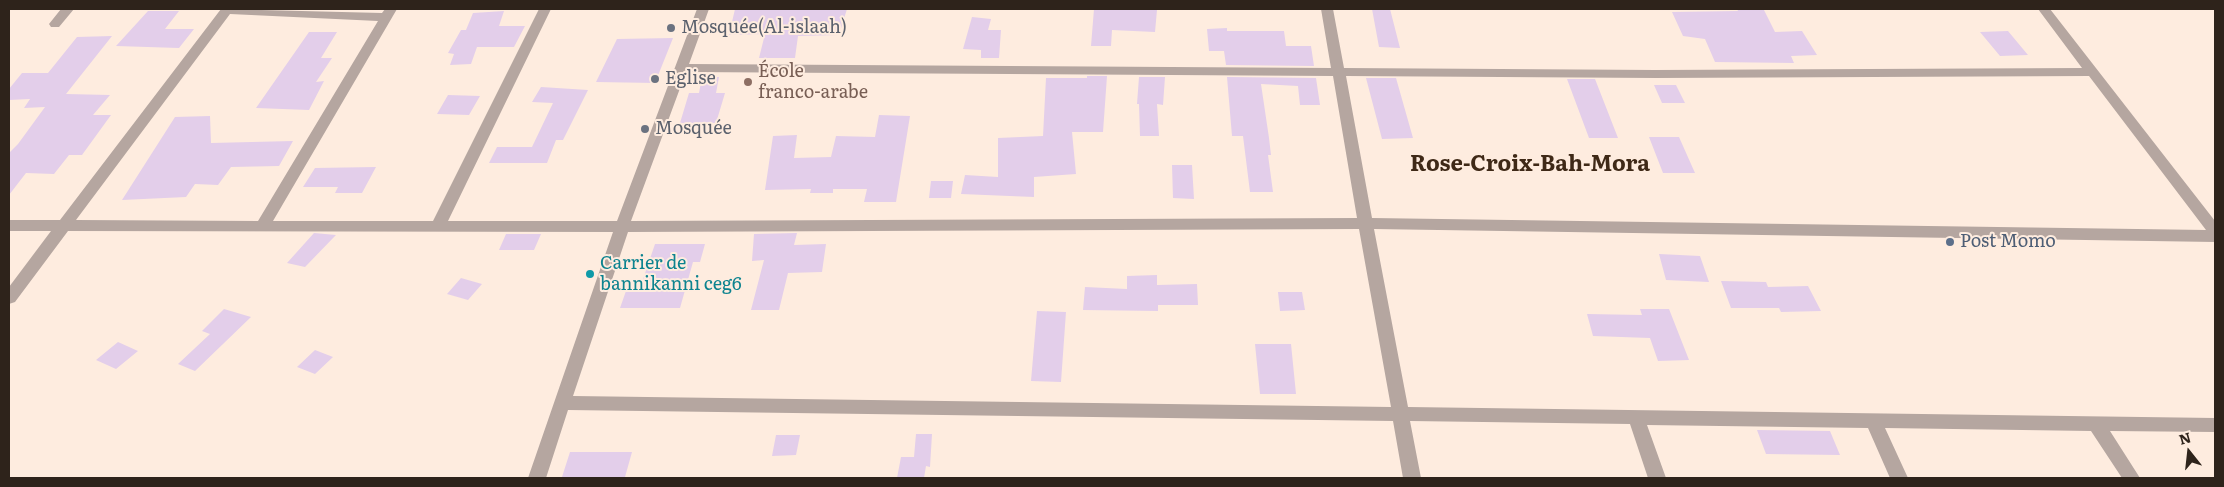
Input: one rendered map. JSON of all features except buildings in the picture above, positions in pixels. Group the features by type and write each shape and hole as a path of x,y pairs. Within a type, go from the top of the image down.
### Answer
{"street":[{"path":"55,24 68,9"},
{"path":"9,298 227,9 388,13 262,226"},
{"path":"438,227 545,9"},
{"path":"536,478 622,226 703,9"},
{"path":"1327,9 1412,478"},
{"path":"2044,9 2215,231"},
{"path":"681,68 1338,70 1656,74 2093,72"},
{"path":"9,225 438,227 1366,223 2215,236"},
{"path":"561,403 2215,425"},
{"path":"1636,417 1657,478"},
{"path":"1873,420 1900,478"},
{"path":"2096,424 2131,478"}],"place":[{"name":"Mosquée(Al-islaah)","path":"671,28"},
{"name":"Eglise","path":"655,79"},
{"name":"École franco-arabe","path":"748,82"},
{"name":"Mosquée","path":"645,129"},
{"name":"Post Momo","path":"1950,242"},
{"name":"Carrier de bannikanni ceg6","path":"590,274"}],"district":[{"name":"Rose-Croix-Bah-Mora","path":"1530,165"}]}
